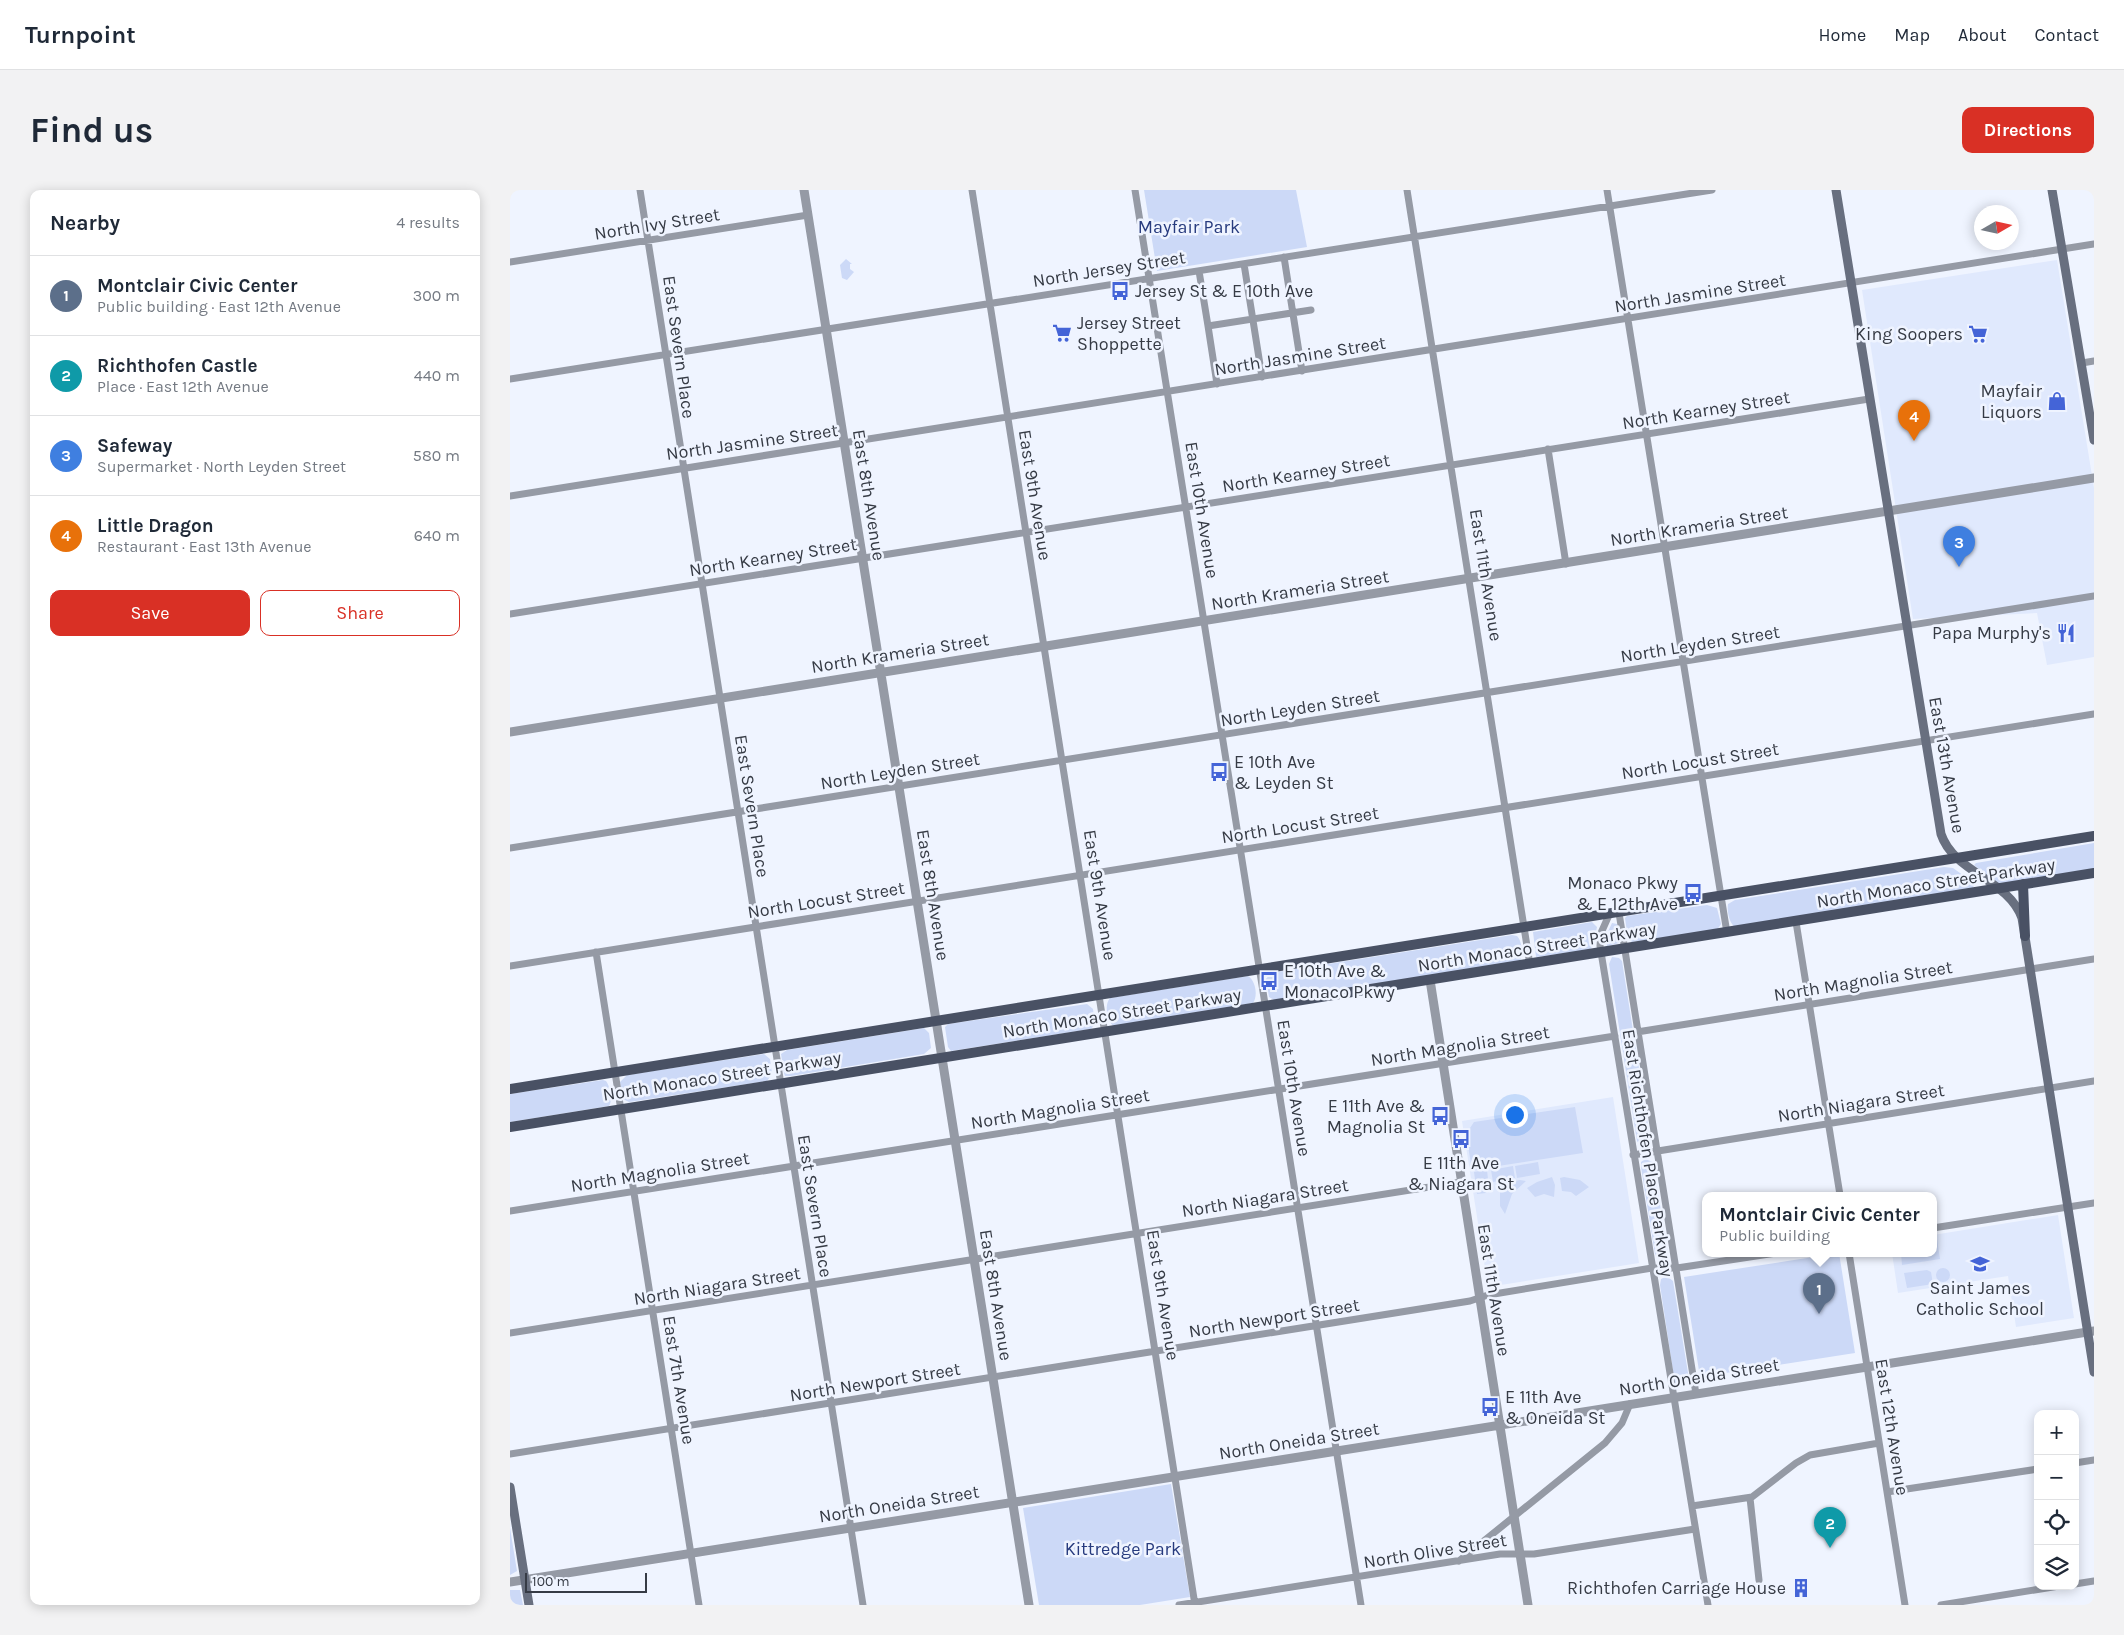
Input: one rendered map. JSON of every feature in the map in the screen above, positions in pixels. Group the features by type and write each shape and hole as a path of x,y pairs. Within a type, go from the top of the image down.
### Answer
{"main road":[{"name":"East 13th Avenue","path":"1836,190 1924,741 1941,834 1946,845 1956,858 1998,888 2018,909 2025,936 2068,1207 2091,1332 2094,1372"},
{"path":"2052,190 2094,440"},
{"name":"North Monaco Street Parkway","path":"510,1089 2094,836"},
{"name":"North Monaco Street Parkway","path":"510,1127 1624,950 2094,873"},
{"path":"2023,884 2025,936"},
{"path":"510,1487 529,1605"}],"street":[{"name":"East Severn Place","path":"640,190 682,468 702,582 863,1605"},
{"name":"East 8th Avenue","path":"804,190 1029,1605"},
{"name":"East 9th Avenue","path":"972,190 1043,647 1082,874 1195,1604"},
{"name":"East 10th Avenue","path":"1135,190 1361,1605"},
{"name":"East 11th Avenue","path":"1408,190 1489,693 1530,965"},
{"path":"1607,190 1648,434 1726,933"},
{"name":"North Jersey Street","path":"510,379 1712,190"},
{"name":"North Ivy Street","path":"510,262 808,216"},
{"name":"North Jasmine Street","path":"510,496 845,444 1008,416 1629,320 2094,244"},
{"path":"1284,257 1302,371"},
{"path":"1244,264 1262,377"},
{"path":"1199,271 1217,384"},
{"path":"1208,326 1311,310"},
{"path":"2082,363 2094,361"},
{"name":"North Kearney Street","path":"510,614 702,582 863,559 1869,400"},
{"path":"1548,450 1566,564"},
{"name":"North Krameria Street","path":"510,732 2094,478"},
{"name":"North Leyden Street","path":"510,848 738,810 899,787 2094,596"},
{"name":"North Locust Street","path":"510,966 2094,714"},
{"name":"East Richthofen Place Parkway","path":"1614,914 1624,950 1696,1394"},
{"name":"East Richthofen Place Parkway","path":"1614,914 1601,933 1601,953 1708,1605"},
{"path":"1796,922 1839,1192"},
{"name":"East 7th Avenue","path":"596,952 699,1605"},
{"name":"North Magnolia Street","path":"1637,1032 2094,959"},
{"name":"East 11th Avenue","path":"1430,980 1528,1605"},
{"name":"North Magnolia Street","path":"510,1211 1615,1036"},
{"name":"North Niagara Street","path":"1633,1154 2094,1081"},
{"name":"North Niagara Street","path":"510,1334 1461,1182"},
{"path":"1937,1227 2094,1203"},
{"name":"North Newport Street","path":"510,1454 1316,1326 1652,1268 1677,1268 1750,1257"},
{"name":"East 12th Avenue","path":"1850,1257 1905,1605"},
{"name":"North Oneida Street","path":"510,1582 2091,1332"},
{"path":"1459,1561 1613,1436 1624,1420 1630,1404"},
{"path":"1692,1506 1750,1498 1805,1458 1831,1450 1879,1443"},
{"path":"2079,1462 2094,1460"},
{"path":"1887,1492 2034,1470"},
{"path":"1750,1498 1760,1580"},
{"name":"North Olive Street","path":"1179,1605 1195,1604 1500,1554 1534,1554 1695,1529"},
{"path":"2079,1583 2094,1581"},
{"path":"1941,1605 2034,1590"}],"shaded area":[{"path":"2057,260 2094,488 2094,657 2047,665 2037,613 1913,619 1862,290"},
{"path":"1613,1097 1639,1263 1488,1287 1462,1121"},
{"name":"Saint James Catholic School","path":"2058,1215 2074,1318 2016,1327 2008,1276 1898,1293 1893,1257 1937,1257 1937,1234"}],"green space":[{"name":"Mayfair Park","path":"1144,190 1296,190 1307,247 1157,271"},
{"path":"846,259 852,264 850,264 850,269 854,272 847,280 842,278 840,265"},
{"path":"2094,843 2094,870 2000,885 1974,865 1976,863"},
{"path":"1944,867 1953,868 1974,883 1973,889 1735,927 1729,917 1728,904 1735,900"},
{"path":"1707,905 1717,908 1721,924 1717,930 1632,942 1628,939 1625,918 1627,916"},
{"path":"1592,922 1597,927 1593,946 1589,950 1536,957 1533,932"},
{"path":"1612,923 1617,924 1619,943 1607,946 1605,938"},
{"path":"1512,935 1517,936 1521,944 1520,961 1274,1000 1269,997 1266,979 1271,973"},
{"path":"1612,957 1619,958 1622,961 1650,1138 1649,1143 1641,1146 1637,1141 1609,964"},
{"path":"1248,976 1253,981 1255,989 1255,1000 1253,1003 1113,1026 1108,1016 1107,1004 1110,998"},
{"path":"1087,1004 1093,1009 1095,1024 1091,1029 951,1051 948,1047 945,1027 948,1024"},
{"path":"924,1028 929,1033 931,1048 924,1054 791,1076 785,1076 784,1073 781,1054 787,1050"},
{"path":"764,1054 770,1059 772,1074 767,1081 629,1102 623,1099 620,1082 627,1075"},
{"path":"606,1081 610,1090 611,1100 609,1106 510,1122 510,1094"},
{"path":"1575,1107 1583,1153 1472,1170 1466,1134 1474,1122"},
{"path":"1645,1159 1653,1162 1668,1254 1663,1260 1657,1258 1655,1254 1641,1167 1641,1162"},
{"path":"1538,1162 1540,1174 1517,1178 1515,1166"},
{"path":"1513,1166 1515,1178 1493,1182 1491,1170"},
{"path":"1487,1170 1489,1188 1486,1193 1477,1194 1474,1172"},
{"path":"1552,1177 1555,1185 1554,1197 1544,1194 1535,1197 1527,1188 1537,1182"},
{"path":"1560,1178 1580,1180 1589,1187 1576,1196 1571,1192 1562,1191"},
{"path":"1526,1181 1512,1194 1505,1214 1500,1206 1500,1192 1510,1182"},
{"path":"1937,1239 1940,1259 1902,1265 1901,1257 1937,1257"},
{"path":"1813,1257 1840,1257 1855,1353 1700,1377 1684,1277"},
{"path":"1940,1268 1946,1268 1950,1275 1946,1282 1940,1282 1936,1278 1936,1272"},
{"path":"1927,1270 1931,1272 1933,1284 1907,1288 1904,1273"},
{"path":"1667,1276 1673,1281 1689,1379 1685,1387 1675,1384 1660,1285 1661,1279"},
{"name":"Kittredge Park","path":"1171,1484 1190,1597 1140,1605 1039,1605 1023,1508"},
{"path":"510,1528 517,1571 510,1575"},
{"path":"510,1590 520,1590 523,1605 510,1605"}],"place":[{"name":"Jersey St & E 10th Ave","path":"1120,291"},
{"name":"Jersey Street Shoppette","path":"1062,333"},
{"name":"King Soopers","path":"1978,334"},
{"name":"Mayfair Liquors","path":"2057,401"},
{"name":"Little Dragon","path":"1914,441"},
{"name":"Safeway","path":"1959,567"},
{"name":"Papa Murphy's","path":"2066,633"},
{"name":"E 10th Ave & Leyden St","path":"1219,772"},
{"name":"Monaco Pkwy & E 12th Ave","path":"1693,893"},
{"name":"E 10th Ave & Monaco Pkwy","path":"1269,981"},
{"name":"E 11th Ave & Magnolia St","path":"1440,1116"},
{"name":"E 11th Ave & Niagara St","path":"1461,1139"},
{"name":"Saint James Catholic School","path":"1980,1264"},
{"name":"Montclair Civic Center","path":"1819,1314"},
{"name":"E 11th Ave & Oneida St","path":"1490,1407"},
{"name":"Richthofen Castle","path":"1830,1548"},
{"name":"Richthofen Carriage House","path":"1801,1588"}]}
